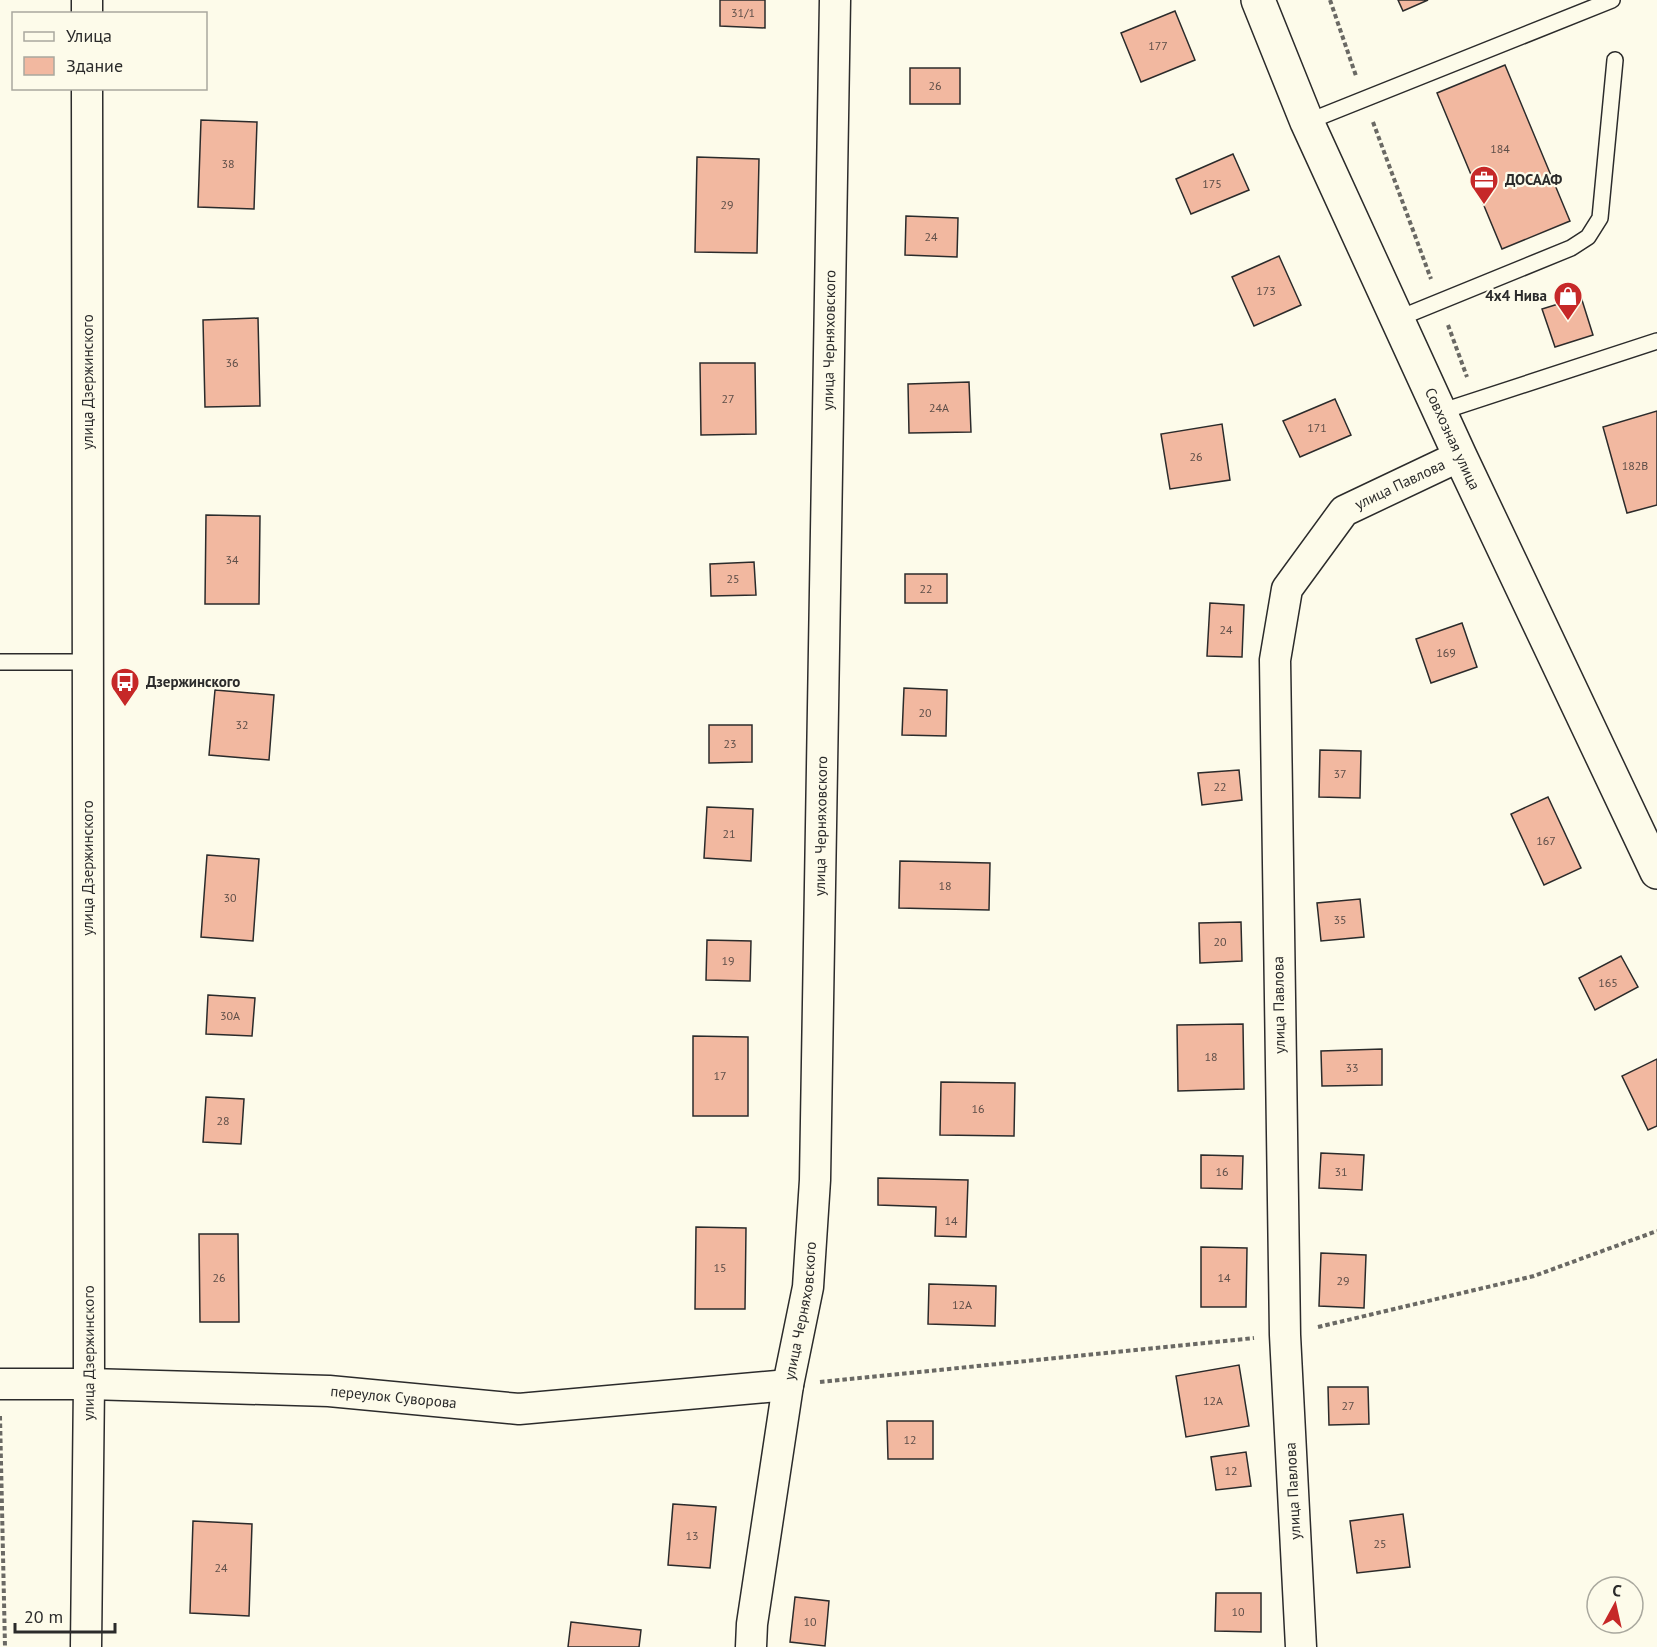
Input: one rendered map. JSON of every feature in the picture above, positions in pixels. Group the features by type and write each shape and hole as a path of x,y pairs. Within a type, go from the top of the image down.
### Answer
{"street":[{"name":"улица Черняховского","path":"751,1647 752,1624 788,1385 808,1287 815,1180 835,0"},
{"name":"Совхозная улица","path":"1258,0 1307,123 1460,456 1657,872"},
{"name":"улица Дзержинского","path":"86,1647 89,1384 87,90"},
{"name":"улица Павлова","path":"1301,1647 1285,1335 1275,660 1287,589 1344,511 1460,456"},
{"name":"переулок Суворова","path":"0,1384 89,1384 329,1391 519,1409 788,1385"}],"lane":[{"path":"1307,123 1612,0"},
{"path":"1397,319 1571,248 1588,237 1600,218 1615,60"},
{"path":"1440,412 1657,341"},
{"path":"0,662 88,662"}],"path":[{"path":"788,1385 1285,1335 1533,1276 1657,1231"},
{"path":"0,1415 5,1647"}],"building":[{"path":"720,0 765,0 765,28 720,26"},
{"path":"1398,0 1428,0 1403,11"},
{"path":"1175,11 1195,60 1141,82 1121,33"},
{"path":"1505,65 1570,221 1502,249 1437,93"},
{"path":"910,68 960,68 960,104 910,104"},
{"path":"201,120 257,122 254,209 198,207"},
{"path":"1233,154 1249,190 1191,214 1176,179"},
{"path":"697,157 759,159 757,253 695,252"},
{"path":"906,216 958,218 957,257 905,255"},
{"path":"1279,256 1301,305 1254,326 1232,277"},
{"name":"4x4 Нива","path":"1581,297 1593,335 1555,347 1542,309"},
{"path":"258,318 260,406 205,407 203,320"},
{"path":"700,363 755,363 756,434 701,435"},
{"path":"969,382 971,432 909,433 908,384"},
{"path":"1335,399 1351,435 1300,457 1283,421"},
{"path":"1657,411 1657,505 1627,513 1603,427"},
{"path":"1222,424 1230,480 1170,489 1161,434"},
{"path":"206,515 260,516 259,604 205,604"},
{"path":"754,562 756,595 711,596 710,564"},
{"path":"905,574 947,574 947,603 905,603"},
{"path":"1210,603 1244,605 1242,657 1207,656"},
{"path":"1462,623 1477,667 1431,683 1416,639"},
{"path":"904,688 947,690 946,736 902,735"},
{"path":"215,690 274,695 269,760 209,755"},
{"path":"709,725 752,725 752,762 709,763"},
{"path":"1320,750 1361,751 1360,798 1319,797"},
{"path":"1239,770 1242,800 1202,805 1198,773"},
{"path":"1548,797 1581,868 1544,885 1511,814"},
{"path":"707,807 753,809 751,861 704,858"},
{"path":"207,855 259,859 253,941 201,937"},
{"path":"900,861 990,863 989,910 899,908"},
{"path":"1360,899 1364,937 1321,941 1317,903"},
{"path":"1241,922 1242,961 1200,963 1199,923"},
{"path":"707,940 751,941 750,981 706,980"},
{"path":"1621,956 1638,987 1595,1010 1579,978"},
{"path":"208,995 255,998 252,1036 206,1034"},
{"path":"1243,1024 1244,1089 1178,1091 1177,1025"},
{"path":"693,1036 748,1037 748,1116 693,1116"},
{"path":"1382,1049 1382,1085 1322,1086 1321,1051"},
{"path":"1657,1059 1657,1126 1648,1130 1622,1076"},
{"path":"941,1082 1015,1083 1014,1136 940,1135"},
{"path":"206,1097 244,1099 241,1144 203,1142"},
{"path":"1321,1153 1364,1155 1362,1190 1319,1188"},
{"path":"1201,1155 1243,1156 1242,1189 1201,1188"},
{"path":"878,1178 968,1180 966,1237 935,1236 936,1207 878,1205"},
{"path":"696,1227 746,1228 745,1309 695,1309"},
{"path":"199,1234 238,1234 239,1322 200,1322"},
{"path":"1201,1247 1247,1248 1246,1307 1201,1307"},
{"path":"1321,1253 1366,1255 1364,1308 1319,1306"},
{"path":"929,1284 996,1286 995,1326 928,1324"},
{"path":"1239,1365 1249,1426 1186,1437 1176,1376"},
{"path":"1328,1387 1368,1387 1369,1424 1329,1425"},
{"path":"887,1421 933,1421 933,1459 888,1459"},
{"path":"1246,1452 1251,1486 1216,1490 1211,1457"},
{"path":"673,1504 716,1507 710,1568 668,1565"},
{"path":"1403,1514 1410,1567 1357,1573 1350,1521"},
{"path":"193,1521 252,1524 249,1616 190,1613"},
{"path":"1216,1593 1261,1593 1261,1632 1215,1631"},
{"path":"795,1597 829,1601 825,1646 790,1642"},
{"path":"571,1622 641,1630 639,1647 568,1647"}],"place":[{"name":"ДОСААФ","path":"1484,206"},
{"name":"4x4 Нива","path":"1568,322"},
{"name":"Дзержинского","path":"125,708"}]}
